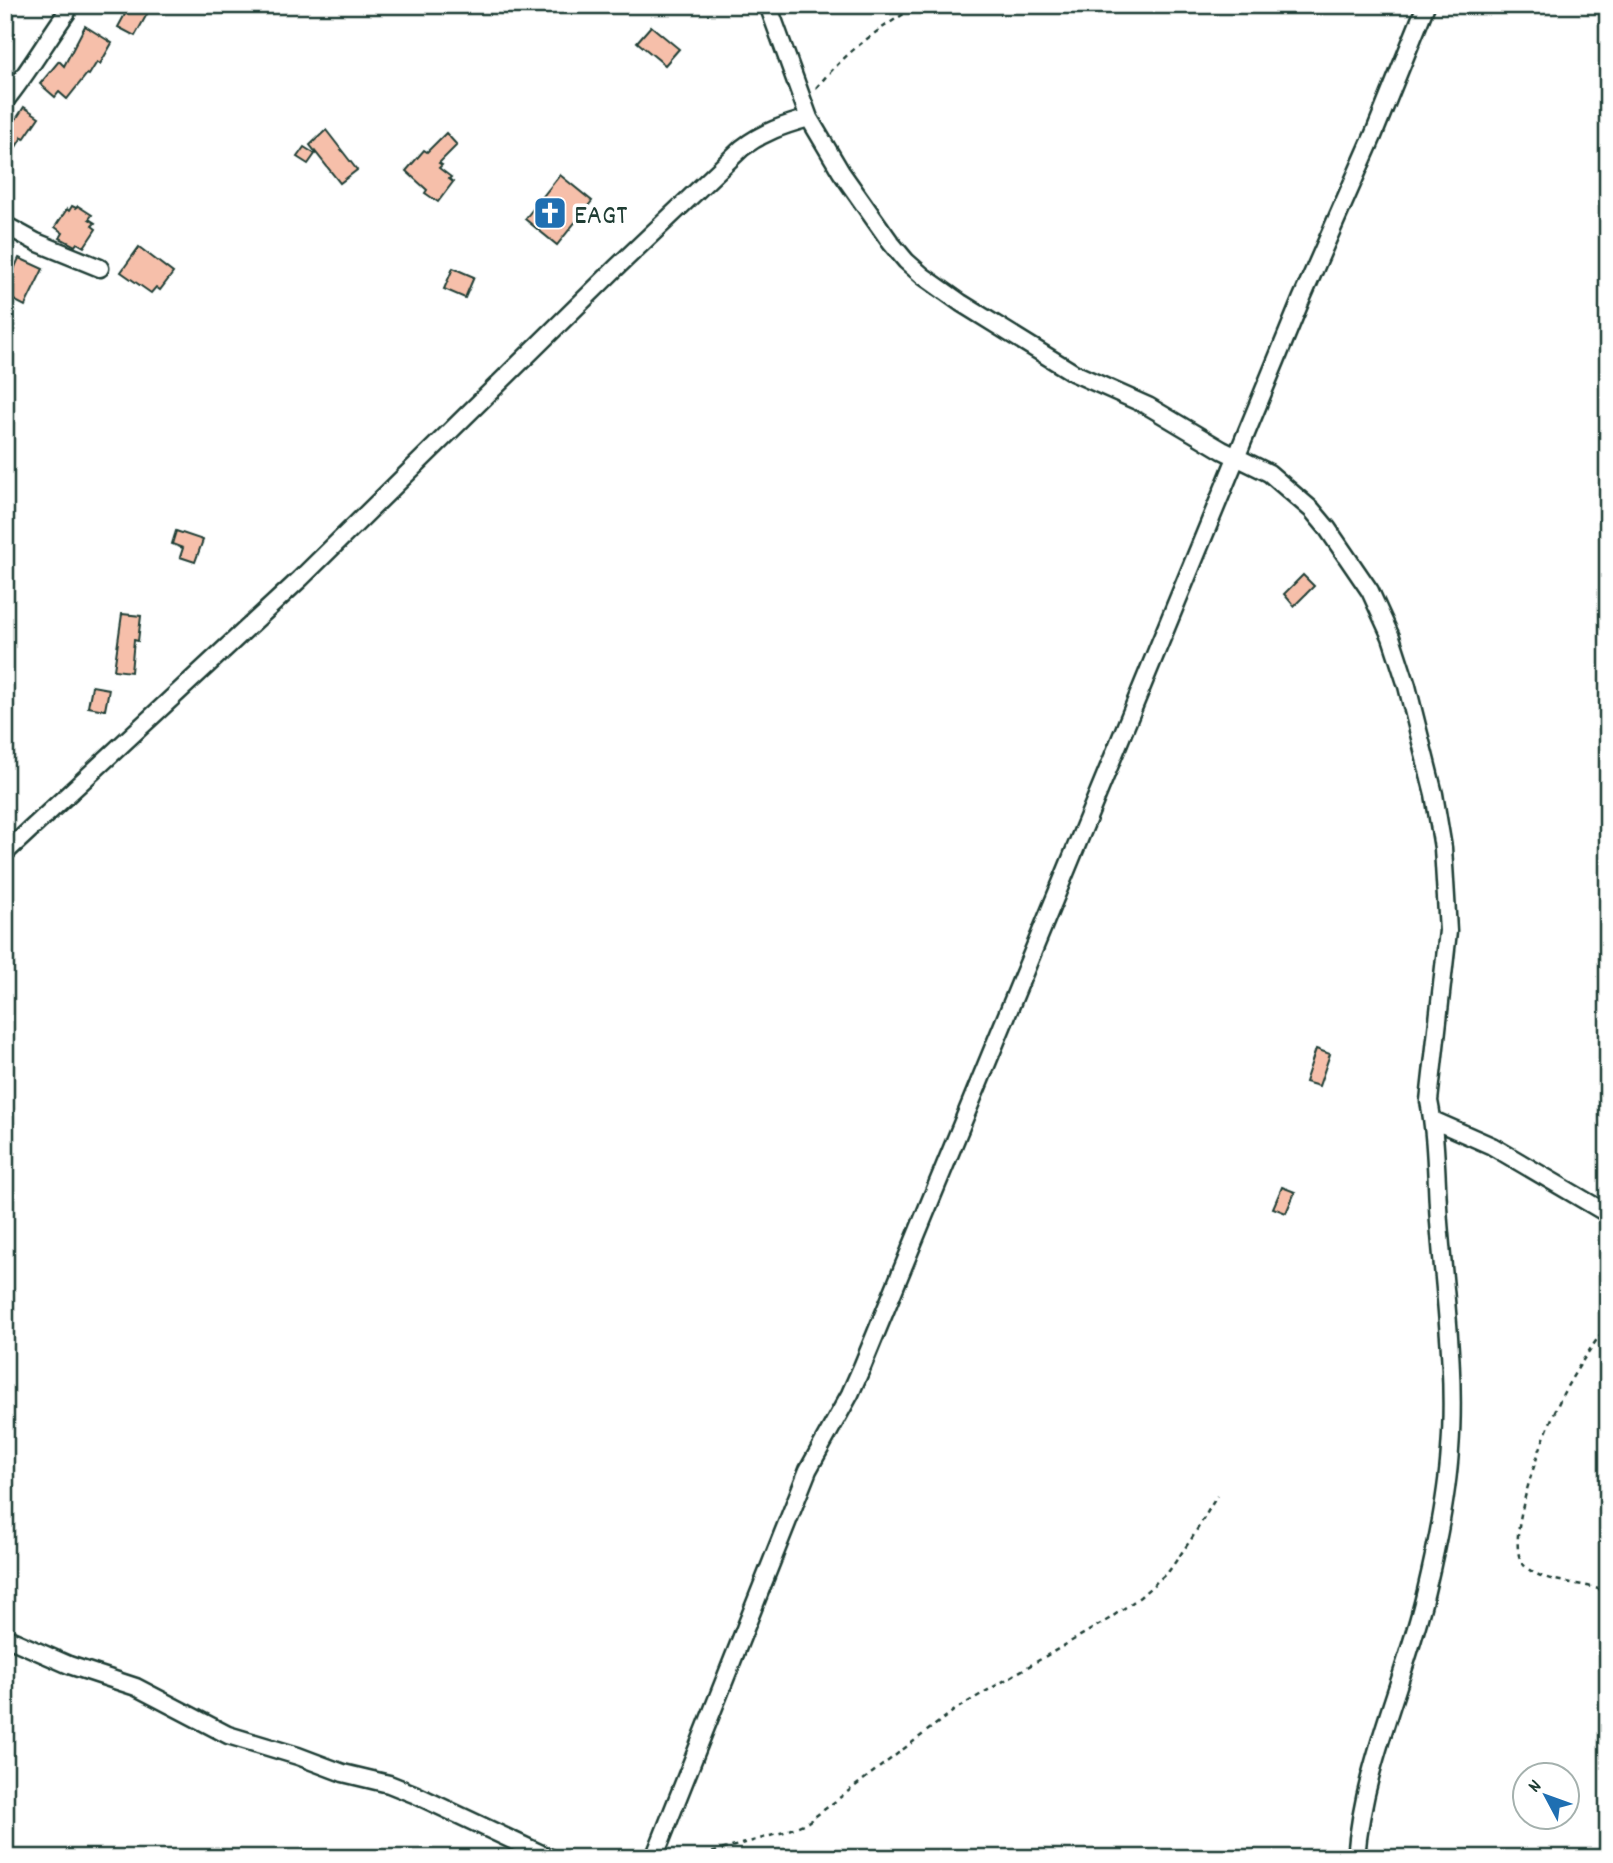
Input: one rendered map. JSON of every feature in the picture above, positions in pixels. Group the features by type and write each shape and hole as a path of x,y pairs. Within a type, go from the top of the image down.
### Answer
{"street":[{"path":"768,5 806,110 841,172 898,252 923,276 961,303 1074,373 1147,406 1269,474 1312,510 1358,572 1379,610 1407,686 1440,827 1447,899 1448,931 1429,1101 1433,1120 1450,1348 1451,1449 1445,1498 1426,1594 1368,1785 1356,1858"},
{"path":"654,1858 808,1470 862,1367 1236,458 1426,5"},
{"path":"5,101 25,76 40,49 67,12"},
{"path":"5,853 300,579 742,148 806,110"},
{"path":"5,225 36,242 100,268"},
{"path":"1433,1120 1502,1151 1608,1214"},
{"path":"5,1637 84,1671 124,1682 228,1734 406,1791 455,1811 550,1858"}],"path":[{"path":"806,110 836,64 868,36 919,5"},
{"path":"1608,1324 1563,1393 1549,1425 1528,1485 1518,1533 1518,1552 1521,1562 1529,1570 1547,1578 1586,1585 1608,1593"},
{"path":"693,1858 784,1832 808,1822 956,1709 1109,1619 1140,1597 1169,1571 1217,1496"}],"building":[{"path":"130,5 152,5 135,36 118,27"},
{"path":"85,26 112,43 100,64 97,62 67,99 59,92 55,97 40,84 59,61 64,66"},
{"path":"651,26 679,49 665,65 637,42"},
{"path":"24,107 39,117 24,139 22,137 5,165 5,136"},
{"path":"326,130 357,170 340,183 310,145"},
{"path":"446,133 457,145 439,163 442,165 439,168 451,177 449,179 453,182 438,202 425,193 427,190 406,171 424,150 427,152"},
{"path":"304,147 315,154 308,164 297,157"},
{"path":"560,175 592,201 557,245 525,219"},
{"path":"72,206 78,206 92,215 89,219 95,223 92,226 96,229 84,247 77,243 75,246 60,238 63,233 55,227"},
{"path":"139,247 173,273 160,290 156,287 151,293 121,272"},
{"path":"19,258 43,269 25,306 8,297 6,287"},
{"path":"453,268 474,277 465,298 444,289"},
{"path":"176,531 203,540 195,562 180,557 183,548 172,544"},
{"path":"1303,575 1314,586 1294,606 1284,594"},
{"path":"122,614 141,616 138,641 134,640 131,672 114,670"},
{"path":"92,686 109,689 105,710 88,707"},
{"path":"1316,1049 1330,1054 1319,1086 1305,1082"},
{"path":"1282,1187 1295,1192 1286,1213 1273,1208"}],"place":[{"name":"EAGT","path":"550,213"}]}
